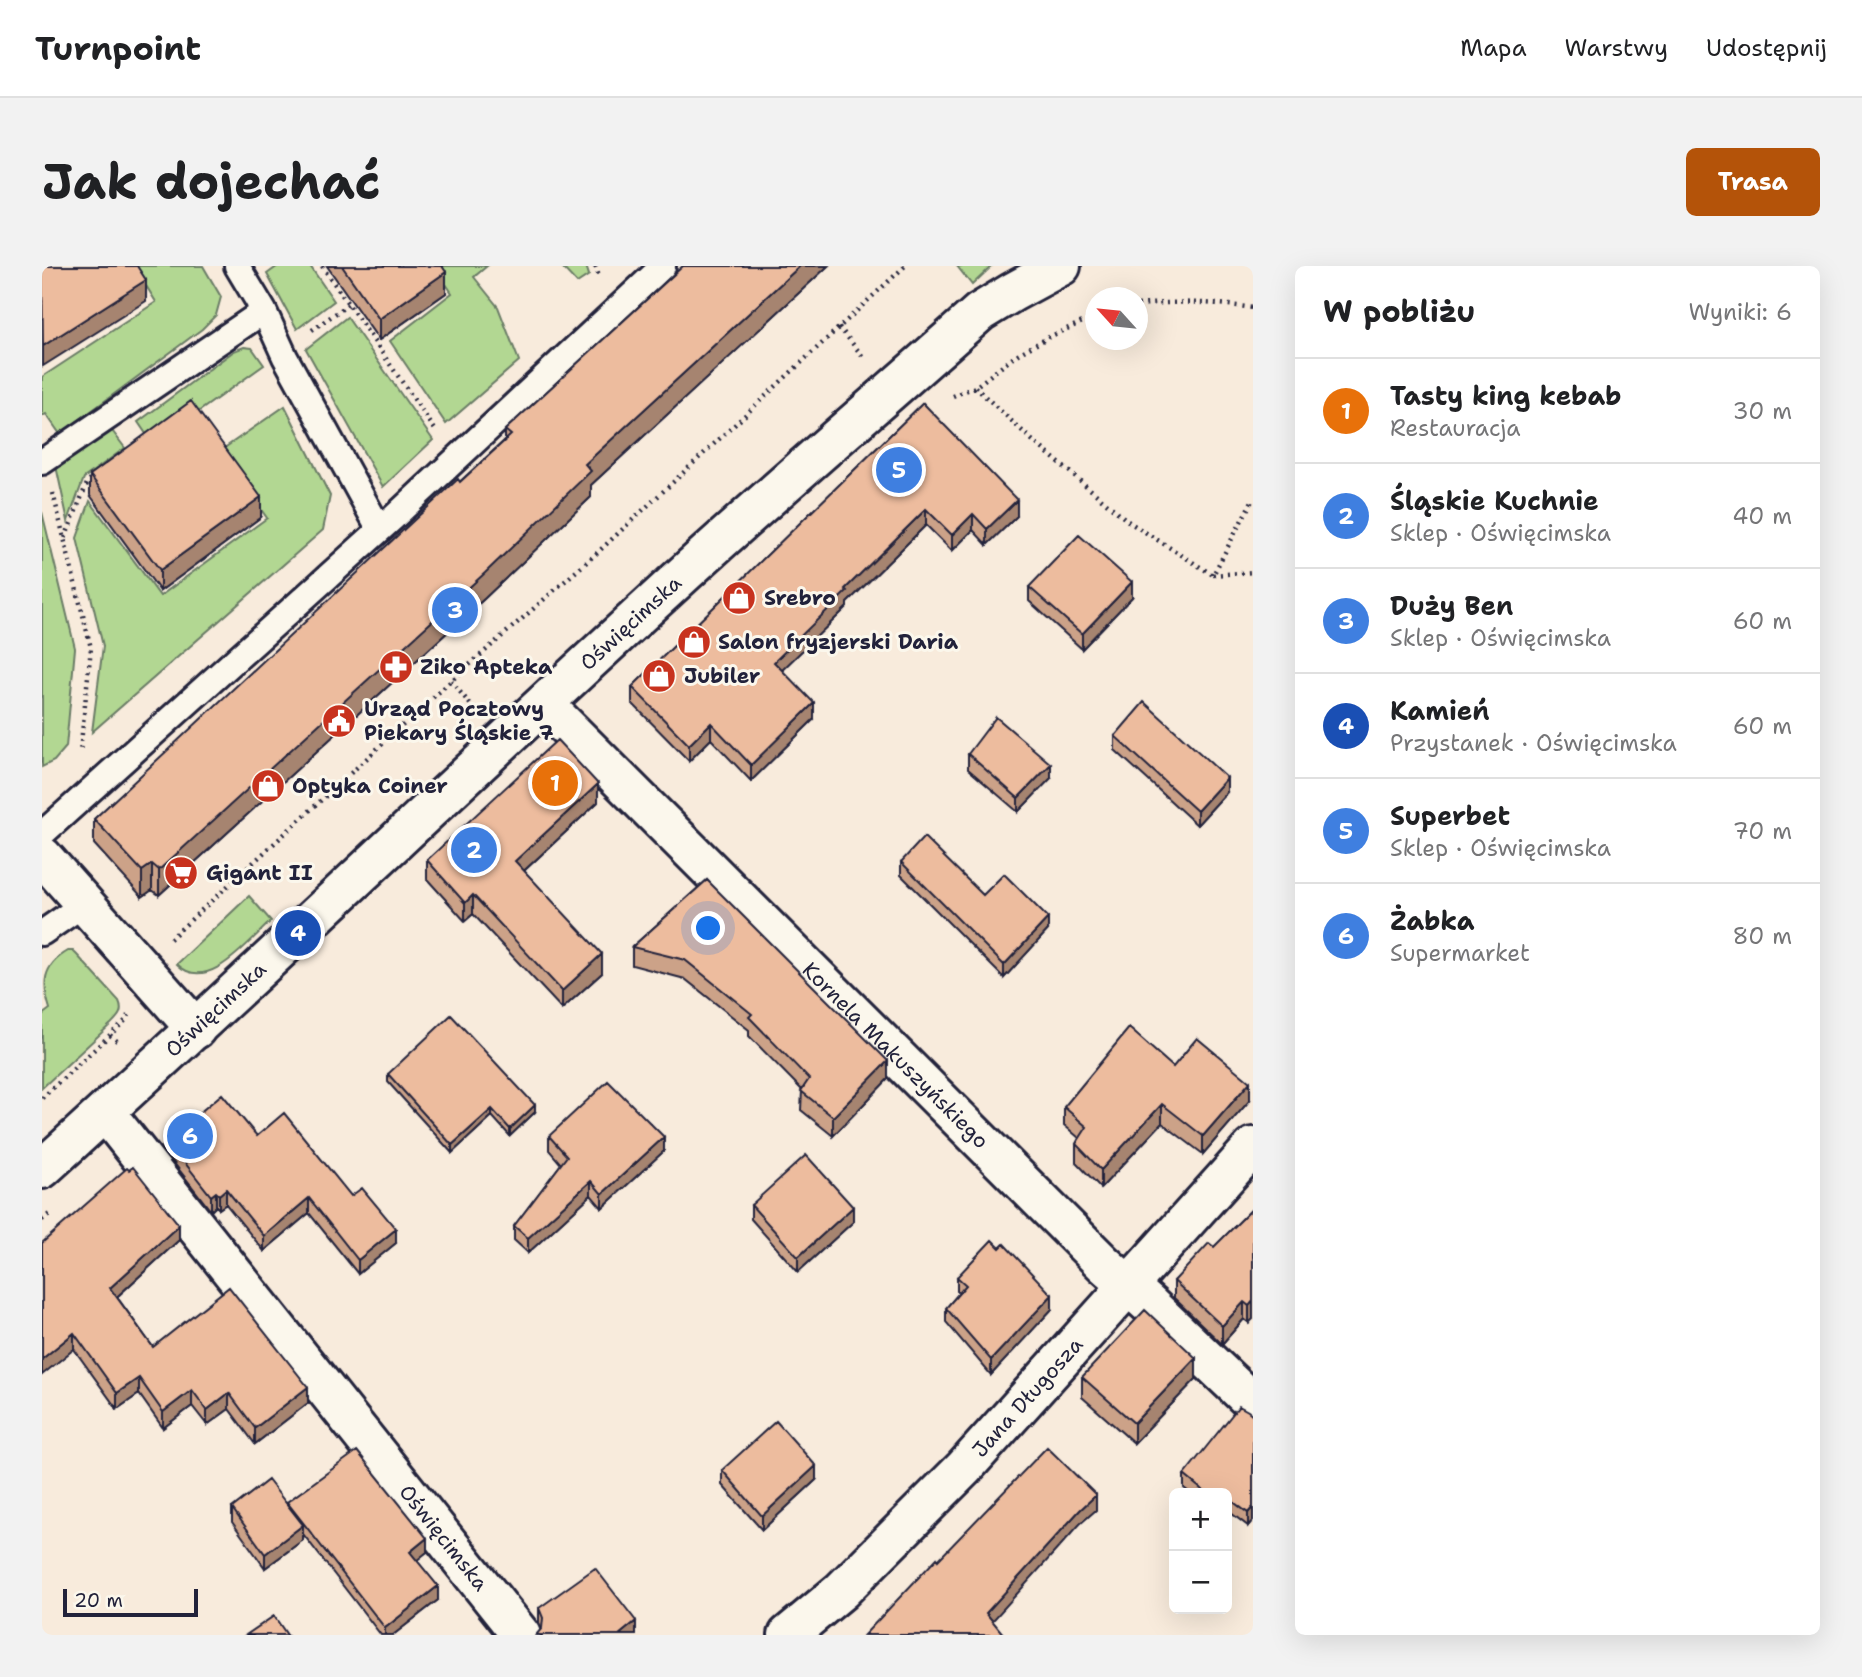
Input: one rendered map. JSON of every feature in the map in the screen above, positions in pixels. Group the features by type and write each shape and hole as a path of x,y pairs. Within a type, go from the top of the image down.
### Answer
{"street":[{"name":"Oświęcimska","path":"42,1169 709,552 980,312 1024,266"},
{"name":"Oświęcimska","path":"980,312 1061,266"},
{"name":"Kornela Makuszyńskiego","path":"544,704 1104,1264 1253,1403"},
{"path":"42,856 196,1029"},
{"name":"Oświęcimska","path":"105,1112 521,1635"},
{"name":"Jana Długosza","path":"788,1635 841,1591 964,1468 1253,1147"}],"lane":[{"path":"237,266 264,311 285,357 380,530"},
{"path":"42,834 380,530 663,266"},
{"path":"44,461 264,311"},
{"path":"42,933 84,904"}],"path":[{"path":"322,266 456,460"},
{"path":"166,942 451,681 597,553 905,266"},
{"path":"1148,304 1217,302 1253,308"},
{"path":"305,335 349,304"},
{"path":"951,397 975,387 1018,354 1085,321"},
{"path":"839,327 870,365"},
{"path":"975,387 1032,440 1129,522 1213,575 1253,572"},
{"path":"44,461 91,648 79,755 72,764 93,787"},
{"path":"1213,575 1253,499"},
{"path":"451,681 482,717"},
{"path":"42,1098 126,1020 130,1007"},
{"path":"110,1035 123,1047"}],"green space":[{"path":"134,266 203,266 221,297 216,315 202,329 60,434 46,414 42,416 42,377 156,302"},
{"path":"278,266 310,266 334,301 297,329 267,274"},
{"path":"434,266 487,266 474,277 498,307 519,361 446,424 390,341 452,293"},
{"path":"561,266 586,266 589,275 577,283"},
{"path":"957,266 992,266 972,285"},
{"path":"347,317 433,440 383,487 306,349"},
{"path":"244,347 252,348 264,365 153,444 138,422 234,351"},
{"path":"285,406 330,496 323,530 92,732 103,646 77,538 90,501 160,596 267,518 220,451"},
{"path":"110,428 125,448 84,478 68,521 56,466"},
{"path":"42,512 75,648 66,747 54,761 42,767"},
{"path":"249,896 271,921 240,952 214,969 201,973 189,972 177,964"},
{"path":"68,951 73,951 119,1001 121,1011 111,1024 42,1088 42,1015 50,1009 46,976 53,963"}],"building":[{"path":"42,266 137,266 146,280 43,346"},
{"path":"342,266 442,266 446,272 379,319"},
{"path":"683,266 800,266 585,464 591,471 485,573 159,870 152,864 142,871 94,819 458,479 460,482 511,435 505,430"},
{"path":"191,401 261,497 160,570 90,475"},
{"path":"923,403 1017,500 987,529 973,514 952,535 926,509 845,589 847,591 774,662 814,703 751,765 711,723 689,745 632,687"},
{"path":"1079,535 1132,582 1082,634 1029,587"},
{"path":"1144,702 1227,778 1197,811 1115,736"},
{"path":"996,717 1051,764 1018,798 968,754"},
{"path":"557,740 598,784 515,861 602,954 562,991 473,895 465,903 427,860"},
{"path":"924,837 983,895 1004,874 1048,918 1004,965 901,862"},
{"path":"707,880 888,1061 833,1117 801,1091 809,1079 749,1017 752,1014 685,960 632,947"},
{"path":"451,1015 535,1105 510,1129 492,1109 452,1145 388,1074"},
{"path":"1129,1028 1173,1067 1197,1038 1250,1082 1203,1136 1162,1104 1101,1170 1076,1144 1087,1127 1064,1107"},
{"path":"608,1081 664,1137 602,1194 591,1181 528,1238 514,1226 567,1156 549,1136"},
{"path":"222,1094 257,1136 284,1113 351,1196 362,1188 396,1229 358,1260 309,1198 264,1236 226,1189 219,1195 216,1192 211,1196 167,1140"},
{"path":"806,1155 853,1207 798,1257 751,1205"},
{"path":"133,1167 179,1225 110,1288 153,1347 229,1287 308,1387 255,1428 229,1393 207,1410 192,1390 163,1412 139,1378 117,1393 74,1333 42,1359 42,1243 127,1168 129,1170"},
{"path":"1253,1208 1253,1301 1249,1306 1244,1302 1222,1326 1174,1281 1209,1243 1214,1247"},
{"path":"992,1240 1000,1248 1004,1244 1052,1295 991,1360 946,1308 966,1285 957,1277"},
{"path":"1145,1310 1196,1358 1134,1423 1082,1377"},
{"path":"1239,1406 1253,1415 1253,1507 1248,1513 1232,1501 1232,1488 1200,1488 1184,1475"},
{"path":"776,1421 816,1466 762,1516 722,1470"},
{"path":"1047,1447 1096,1495 986,1613 1004,1635 864,1635 937,1558 938,1560"},
{"path":"357,1451 427,1538 410,1552 438,1586 385,1628 287,1502"},
{"path":"268,1480 303,1525 265,1554 232,1508"},
{"path":"595,1568 636,1621 619,1635 536,1635 542,1628 543,1618 539,1608"},
{"path":"274,1616 287,1635 246,1635"}],"place":[{"name":"Superbet","path":"899,470"},
{"name":"Srebro","path":"739,598"},
{"name":"Duży Ben","path":"455,610"},
{"name":"Salon fryzjerski Daria","path":"694,642"},
{"name":"Ziko Apteka","path":"396,667"},
{"name":"Jubiler","path":"659,676"},
{"name":"Urząd Pocztowy Piekary Śląskie 7","path":"339,721"},
{"name":"Tasty king kebab","path":"555,783"},
{"name":"Optyka Coiner","path":"268,786"},
{"name":"Śląskie Kuchnie","path":"474,850"},
{"name":"Gigant II","path":"181,873"},
{"name":"Kamień","path":"298,933"},
{"name":"Żabka","path":"190,1136"}]}
